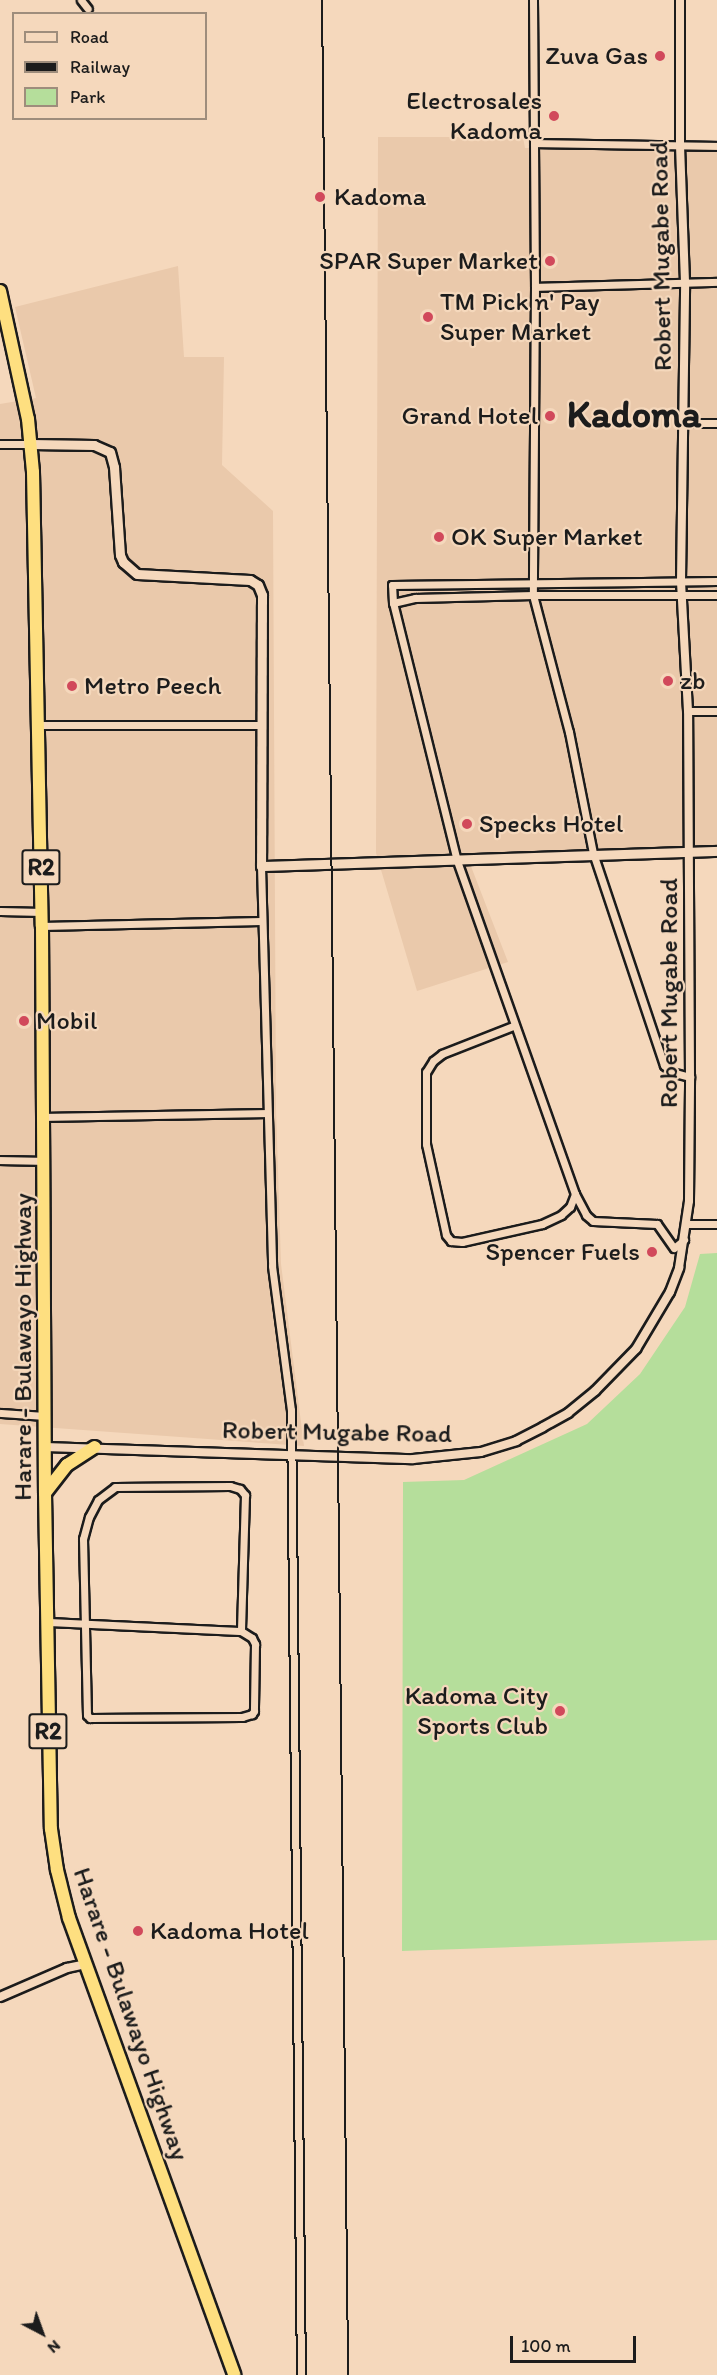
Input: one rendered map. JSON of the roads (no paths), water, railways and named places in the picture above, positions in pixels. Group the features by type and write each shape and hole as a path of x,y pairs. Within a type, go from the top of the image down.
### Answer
{"highway":[{"name":"Harare - Bulawayo Highway","path":"0,291 31,444 39,725 45,1117 45,1493 51,1829 57,1870 69,1918 234,2375"},
{"path":"45,1493 67,1465 95,1447"}],"main road":[{"path":"31,444 94,445 110,452 114,467 120,555 123,562 137,574 250,580 258,585 262,595 261,866 457,861 593,853 717,851"}],"street":[{"path":"81,0 88,9"},
{"path":"533,0 535,287 533,595 569,732 593,853 664,1065 671,1072 690,1077"},
{"name":"Robert Mugabe Road","path":"45,1447 413,1459 442,1458 480,1452 516,1441 543,1427 568,1413 595,1391 636,1349 670,1292 679,1268 686,1224 690,1077 688,711 681,581 685,282 680,146 680,0"},
{"path":"534,142 717,146"},
{"path":"535,287 717,282"},
{"path":"684,423 717,423"},
{"path":"0,444 31,444"},
{"path":"684,1240 675,1248 657,1224 593,1221 586,1215 574,1194 513,1026 457,861 393,603 392,585 717,581"},
{"path":"393,603 415,598 533,595 717,595"},
{"path":"688,711 717,711"},
{"path":"39,725 261,725"},
{"path":"261,866 272,1266 291,1410 301,2375"},
{"path":"0,911 42,912"},
{"path":"42,926 261,921"},
{"path":"513,1026 442,1054 433,1061 426,1072 426,1144 446,1235 451,1241 462,1242 542,1224 561,1215 570,1207 574,1194"},
{"path":"45,1117 266,1113"},
{"path":"0,1160 45,1161"},
{"path":"686,1224 717,1224"},
{"path":"0,1413 45,1416"},
{"path":"47,1622 84,1623 241,1631 252,1638 255,1644 256,1682 252,1714 96,1720 87,1715 84,1623 83,1539 89,1517 98,1500 115,1487 230,1486 240,1489 245,1495 241,1631"},
{"path":"0,1997 67,1968 86,1964"}],"railway":[{"path":"322,0 348,2375"}],"place":[{"name":"Zuva Gas","path":"660,56"},
{"name":"Electrosales Kadoma","path":"554,116"},
{"name":"Kadoma","path":"320,197"},
{"name":"SPAR Super Market","path":"550,261"},
{"name":"TM Pick n' Pay Super Market","path":"428,317"},
{"name":"Grand Hotel","path":"550,416"},
{"name":"OK Super Market","path":"439,537"},
{"name":"zb","path":"668,681"},
{"name":"Metro Peech","path":"72,686"},
{"name":"Specks Hotel","path":"467,824"},
{"name":"Mobil","path":"24,1021"},
{"name":"Spencer Fuels","path":"652,1252"},
{"name":"Kadoma City Sports Club","path":"560,1711"},
{"name":"Kadoma Hotel","path":"138,1931"}],"district":[{"name":"Kadoma","path":"634,415"}]}
